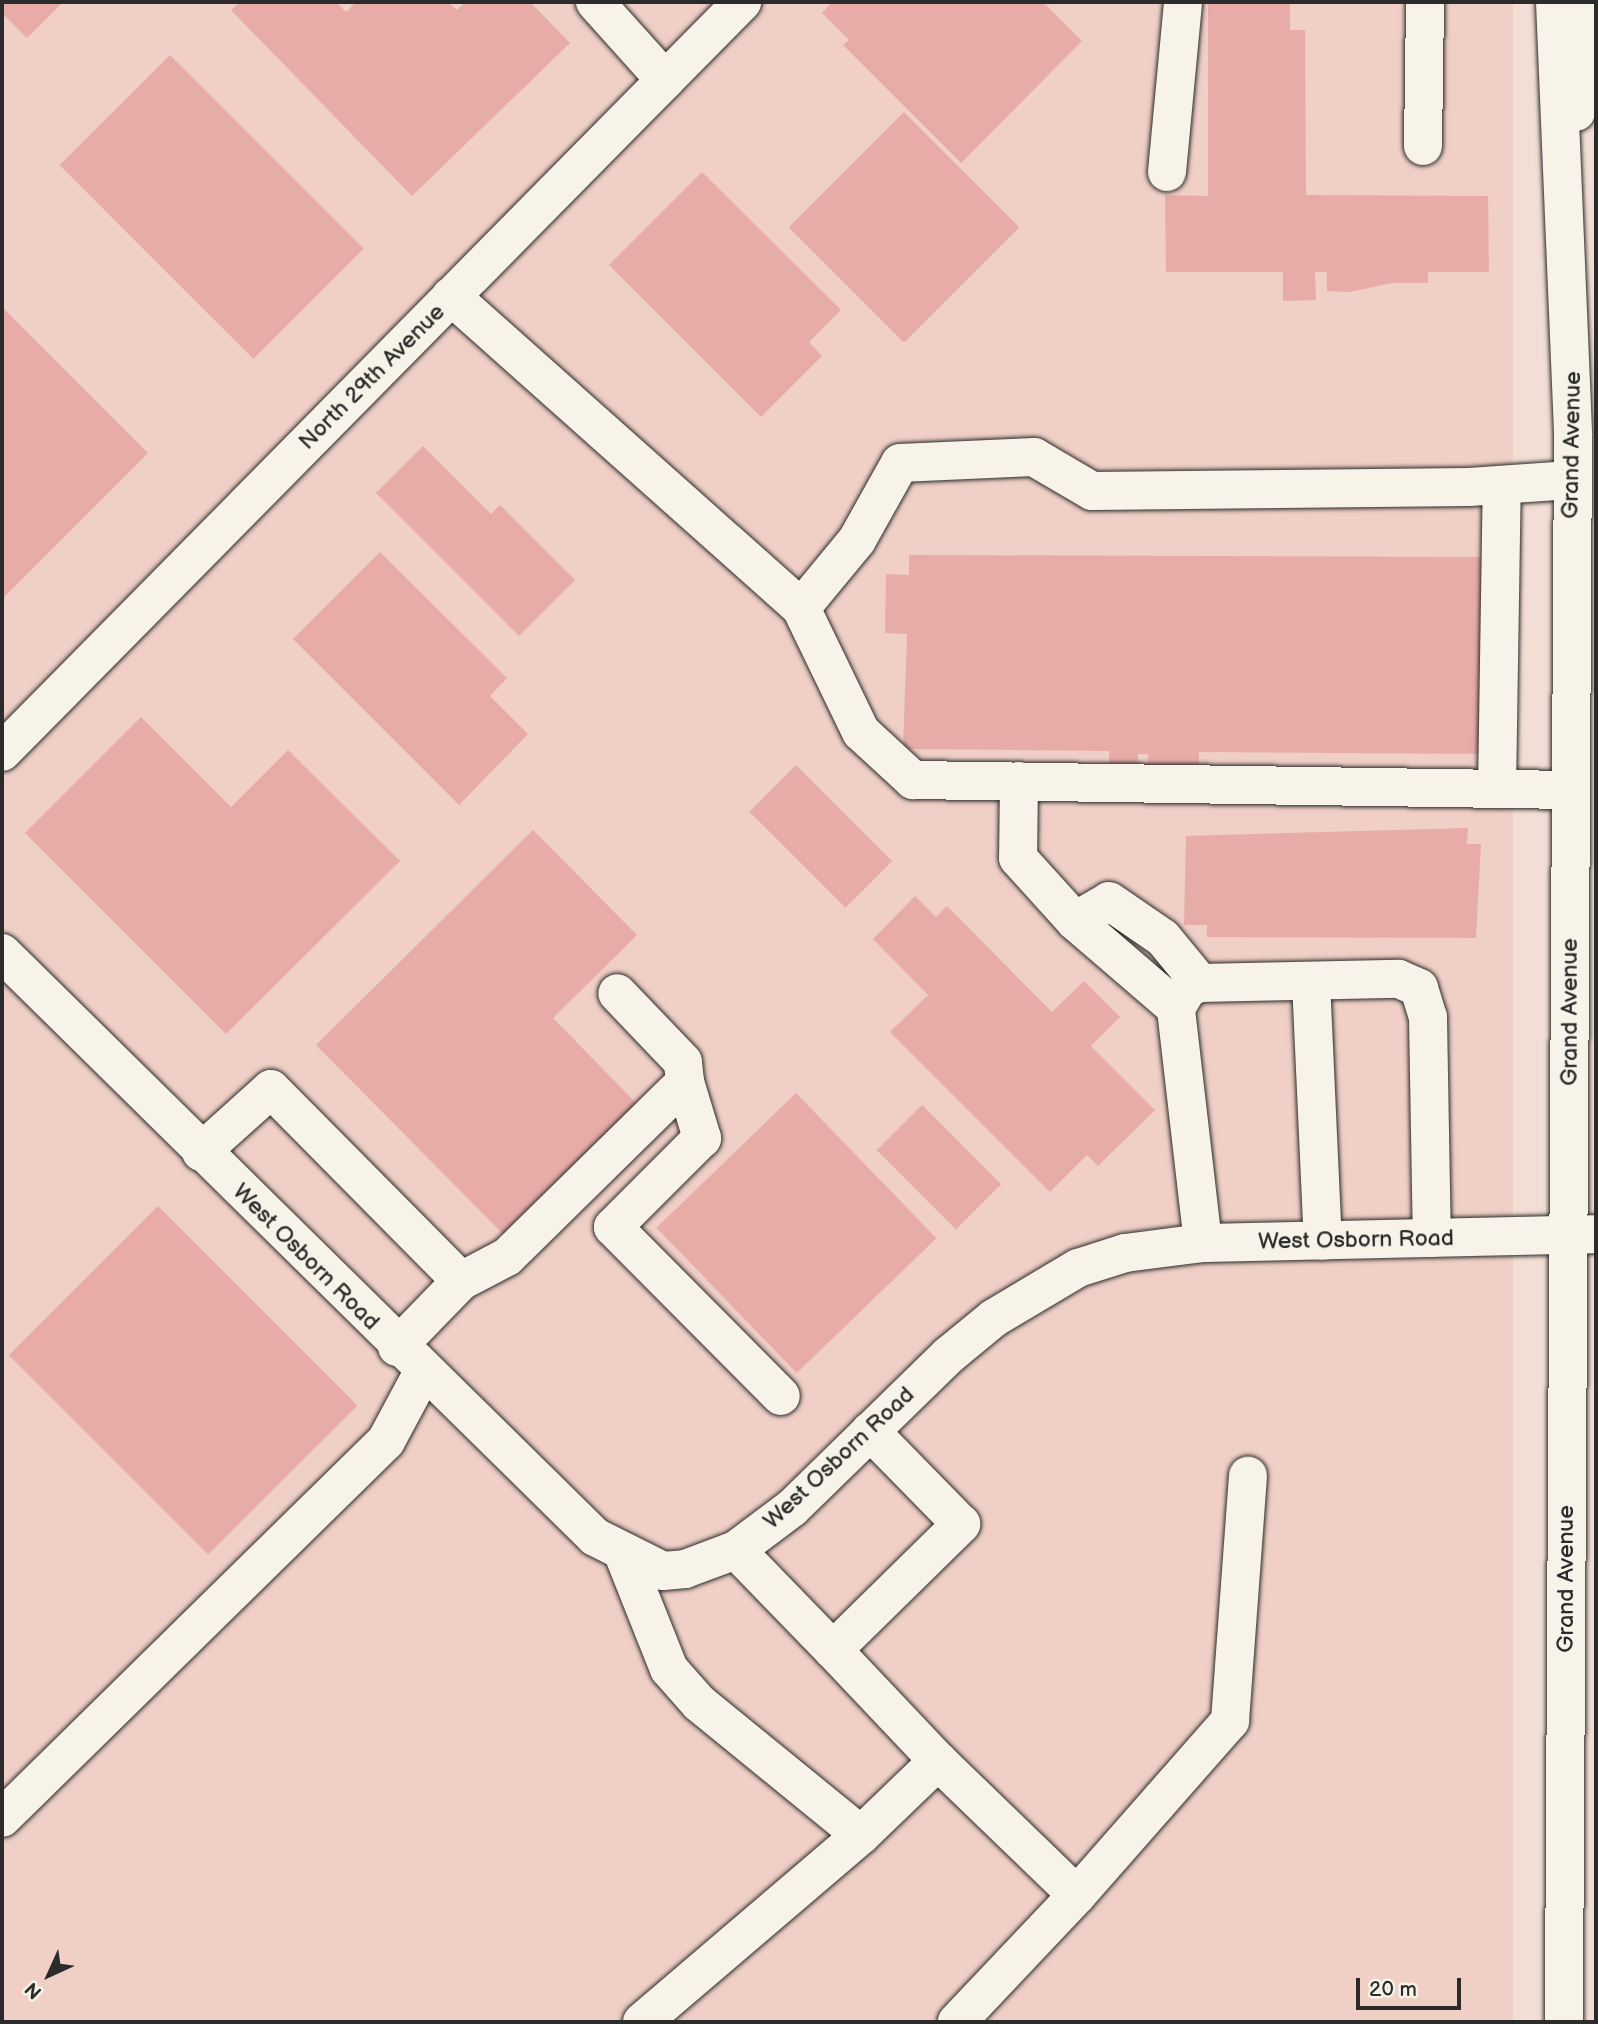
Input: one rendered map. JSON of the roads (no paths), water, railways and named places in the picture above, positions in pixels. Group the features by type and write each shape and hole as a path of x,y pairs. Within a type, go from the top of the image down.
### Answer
{"main road":[{"path":"595,2 665,80"},
{"name":"North 29th Avenue","path":"2,752 742,2"},
{"path":"1167,172 1184,2"},
{"path":"1423,146 1424,2"},
{"path":"1555,2 1573,436"},
{"name":"Grand Avenue","path":"1564,2022 1583,1235 1571,790 1571,480 1577,2"},
{"path":"451,296 802,608 861,732 913,780 1571,790"},
{"path":"802,608 857,540 900,463 1034,457 1092,491 1503,485 1571,480"},
{"path":"1497,789 1503,485"},
{"path":"1019,781 1018,858 1075,921 1109,901 1163,938 1188,996 1203,1243"},
{"name":"West Osborn Road","path":"2,953 410,1359 594,1537 663,1571 685,1569 736,1550 792,1508 948,1355 994,1318 1078,1268 1125,1254 1203,1243 1583,1235"},
{"path":"1188,996 1311,981 1399,979 1419,988 1428,1017 1432,1238"},
{"path":"1311,981 1323,1241"},
{"path":"617,993 683,1062 685,1082 702,1138 613,1227 781,1396"},
{"path":"2,1818 386,1441 410,1359 461,1281 507,1257 685,1082"},
{"path":"201,1152 271,1089 461,1281"},
{"path":"833,1650 961,1524 870,1431"},
{"path":"957,2022 1077,1895 1230,1721 1248,1476"},
{"path":"736,1550 938,1761 1077,1895"},
{"path":"622,1551 669,1669 699,1703 861,1835"},
{"path":"642,2022 861,1835 938,1761"}]}
